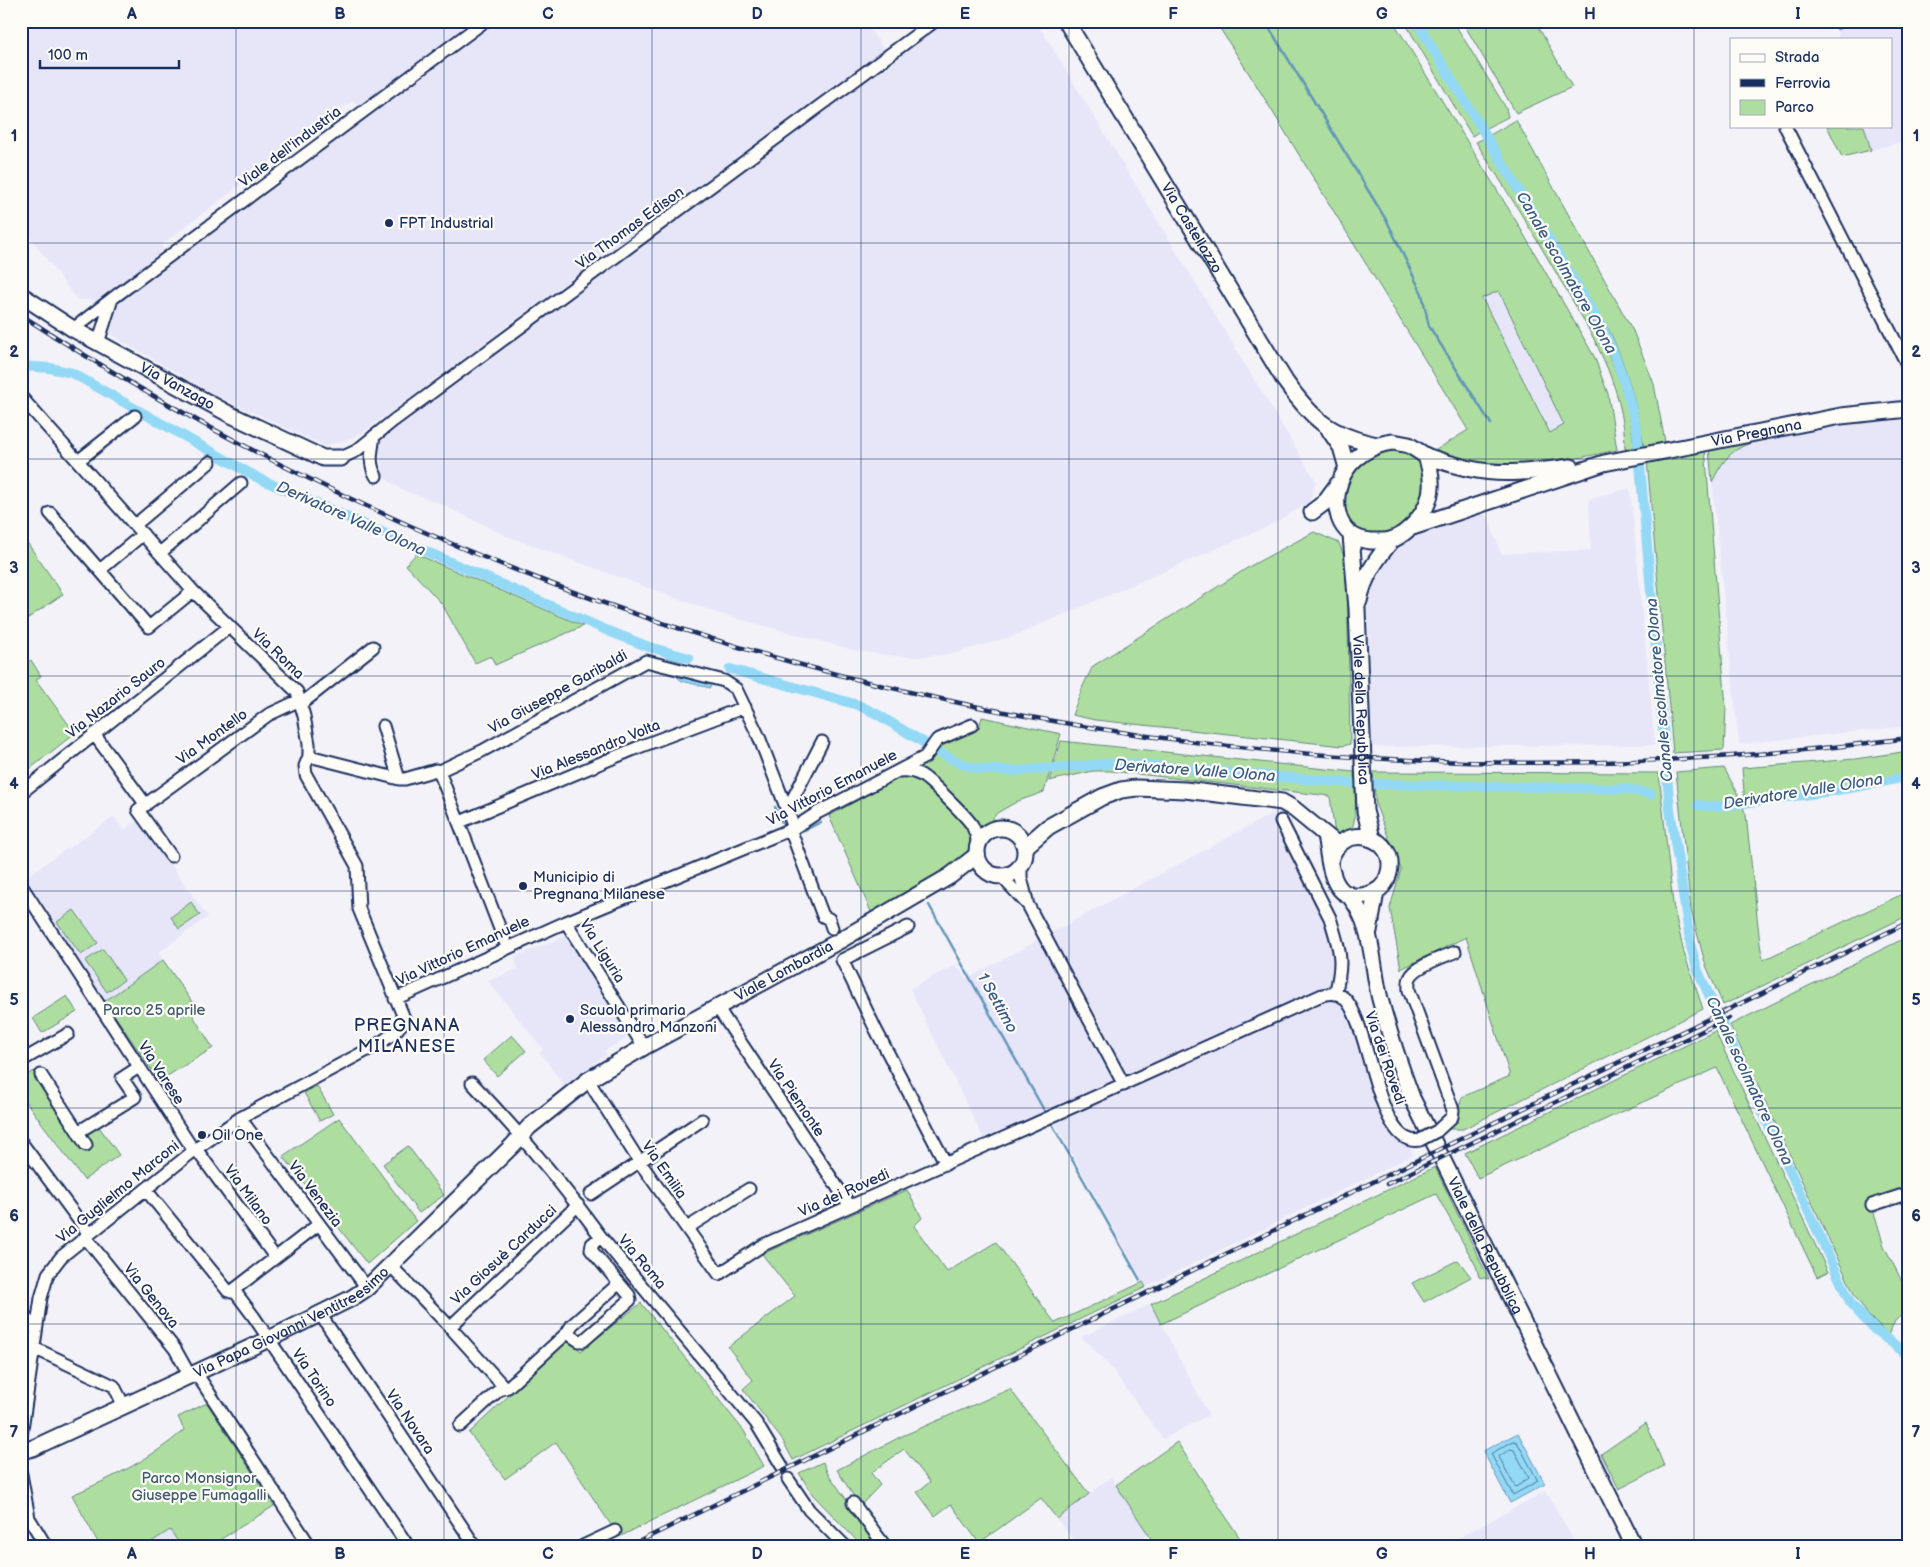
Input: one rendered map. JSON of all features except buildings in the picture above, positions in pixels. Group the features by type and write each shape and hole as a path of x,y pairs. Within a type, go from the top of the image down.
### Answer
{"street":[{"name":"Viale dell'industria","path":"73,329 485,21"},
{"name":"Via Thomas Edison","path":"341,458 356,451 936,21"},
{"name":"Via Castellazzo","path":"1066,21 1285,381 1308,411 1327,428 1341,447 1344,473"},
{"path":"1786,128 1909,368"},
{"name":"Via Vanzago","path":"21,295 73,329 229,414 323,458 341,458"},
{"path":"98,343 112,298"},
{"name":"Via Roma","path":"21,397 193,591 292,687 300,702 307,735 309,756 305,766 306,775 356,866 359,909 404,1018 403,1022"},
{"name":"Via Pregnana","path":"1426,456 1479,470 1527,472 1604,462 1862,412 1909,409"},
{"path":"78,461 135,416"},
{"name":"Via Castellazzo","path":"1327,428 1355,441 1377,445"},
{"path":"374,436 370,460 372,470 376,476"},
{"path":"1312,512 1333,493 1344,473 1366,450 1377,445 1393,442 1418,449 1426,456 1431,470 1432,492 1426,508 1410,528 1393,539 1368,541 1351,535 1346,530 1338,513 1337,493 1344,473"},
{"path":"100,570 210,462"},
{"name":"Via Pregnana","path":"1410,528 1604,462"},
{"path":"1479,470 1490,478 1503,496"},
{"path":"160,553 241,483"},
{"path":"50,513 149,627 193,591"},
{"name":"Viale della Repubblica","path":"1351,535 1357,609 1365,811 1372,838"},
{"name":"Viale della Repubblica","path":"1357,609 1361,589 1367,574 1377,557 1393,539"},
{"name":"Via Nazario Sauro","path":"21,793 229,627"},
{"name":"Via Montello","path":"146,805 268,716 300,702 373,647"},
{"name":"Via Giuseppe Garibaldi","path":"309,756 399,779 406,779 436,770 439,771 482,751 646,661 731,685 736,689 759,736 824,916 829,919 832,928"},
{"name":"Via Alessandro Volta","path":"460,822 639,748 745,707"},
{"name":"Via Vittorio Emanuele","path":"395,999 507,947 792,829 817,813 925,757 931,747 972,725"},
{"path":"384,726 399,779"},
{"path":"94,734 146,805 138,810 171,856"},
{"path":"787,810 822,742"},
{"path":"898,771 909,770 929,781 970,823 976,833 977,849 984,870 992,875 1002,877 1013,874 1021,866 1025,857 1025,847 1022,839 1008,829 990,830 983,836 977,849"},
{"path":"439,771 507,947"},
{"path":"1025,847 1048,827 1102,797 1121,790 1137,788 1185,790 1282,802 1294,809 1338,845"},
{"name":"Viale della Repubblica","path":"1352,837 1365,811"},
{"path":"1281,821 1331,923 1341,966 1334,994"},
{"path":"1016,833 1048,827"},
{"path":"1325,835 1332,876 1336,885 1348,894 1363,896 1376,892 1387,880 1390,871 1390,860 1387,851 1372,838 1362,836 1352,837 1338,845 1330,861"},
{"name":"Viale Lombardia","path":"521,1136 588,1080 644,1047 839,941 950,876 977,849"},
{"path":"1021,866 1021,878 1028,905 1124,1085"},
{"name":"Viale Lombardia","path":"950,876 984,870"},
{"path":"1002,877 1028,905"},
{"name":"Via Varese","path":"21,886 151,1086 195,1150"},
{"name":"Viale della Repubblica","path":"1369,933 1376,892"},
{"name":"Viale della Repubblica","path":"1348,894 1357,904 1369,933 1375,972 1387,1026 1412,1098 1634,1546"},
{"name":"Via Liguria","path":"566,922 644,1047"},
{"path":"908,927 842,960 876,1030 946,1164"},
{"name":"Via dei Rovedi","path":"719,1274 764,1245 1322,995 1334,994 1345,998 1354,1012 1382,1102 1397,1131 1409,1140 1420,1140 1437,1131 1452,1117 1453,1110 1409,990 1409,980 1420,968 1455,952"},
{"name":"Via Piemonte","path":"717,1007 850,1206"},
{"name":"Via Guglielmo Marconi","path":"21,1436 41,1298 48,1274 61,1257 195,1150 240,1118 375,1046 387,1038 403,1022"},
{"path":"21,1061 68,1034"},
{"path":"134,1097 122,1078 139,1067"},
{"path":"41,1074 86,1145"},
{"name":"Via Emilia","path":"588,1080 640,1161 719,1274"},
{"name":"Via Roma","path":"472,1084 521,1136 578,1205 601,1237 756,1423 782,1466"},
{"path":"78,1132 151,1086"},
{"name":"Via Venezia","path":"240,1118 367,1288"},
{"path":"591,1194 702,1120"},
{"name":"Via Papa Giovanni Ventitreesimo","path":"21,1451 32,1448 269,1339 367,1288 521,1136"},
{"name":"Via Genova","path":"21,1142 87,1236 193,1374 310,1546"},
{"name":"Via Milano","path":"195,1150 275,1257"},
{"path":"687,1228 748,1188"},
{"name":"Via Torino","path":"146,1190 228,1291 236,1293 408,1546"},
{"path":"1872,1205 1909,1193"},
{"name":"Via Giosuè Carducci","path":"450,1327 578,1205"},
{"path":"231,1292 319,1224"},
{"path":"567,1333 579,1342 582,1341 630,1300 629,1295 590,1250 592,1244 601,1237"},
{"path":"390,1265 505,1388"},
{"path":"460,1426 499,1390 508,1387 567,1333 618,1282"},
{"path":"21,1311 36,1330"},
{"name":"Via Novara","path":"320,1314 475,1546"},
{"path":"34,1348 114,1386 124,1406"},
{"path":"21,1474 25,1521 46,1546"},
{"path":"788,1479 809,1510 845,1546"},
{"path":"853,1503 885,1546"},
{"path":"583,1546 615,1531"}],"shaded area":[{"path":"21,21 474,21 358,107 353,100 161,245 164,250 99,300 77,300 21,225"},
{"path":"496,21 864,21 884,49 358,436 325,446 215,395 108,333 118,300"},
{"path":"942,21 1036,21 1316,481 1309,503 1265,528 1014,636 952,654 919,657 857,651 717,613 504,535 441,504 400,489 383,476 378,438"},
{"path":"1858,21 1909,21 1909,140 1871,150 1865,128 1892,128 1892,38 1839,38 1837,30"},
{"path":"1499,291 1564,426 1549,433 1482,298"},
{"path":"1909,420 1909,726 1739,744 1712,482 1723,461 1740,446 1751,443 1854,424"},
{"path":"1630,488 1655,745 1372,747 1367,597 1372,579 1399,541 1475,513 1488,516 1501,554 1591,550 1589,499"},
{"path":"1282,808 1338,922 1348,964 1346,991 1356,1002 1387,1099 1413,1155 1146,1287 1055,1123 990,1152 910,989 956,964 966,979"},
{"path":"114,817 124,830 138,819 208,917 158,953 163,960 105,1001 24,878"},
{"name":"Scuola primaria Alessandro Manzoni","path":"568,935 628,1028 625,1040 604,1051 607,1054 564,1085 540,1053 543,1049 488,981 518,969 514,957"},
{"path":"1151,1304 1209,1415 1163,1439 1106,1361 1081,1337"},
{"path":"1111,1477 1148,1534 1130,1546 1078,1546 1057,1519"},
{"path":"1546,1491 1577,1546 1442,1546 1450,1542"},
{"path":"170,1530 181,1546 145,1546"}],"green space":[{"path":"1215,21 1393,21 1516,221 1594,356 1608,394 1617,450 1540,464 1502,467 1463,463 1433,452 1468,430","holes":["1499,291 1564,425 1550,433 1482,298"]},
{"path":"1404,21 1411,21 1480,131 1472,136"},
{"path":"1420,21 1453,21 1506,108 1508,117 1486,128"},
{"path":"1462,21 1535,21 1572,87 1516,113"},
{"path":"1834,21 1858,21 1837,30"},
{"path":"1516,120 1633,331 1654,384 1665,442 1644,446 1631,388 1610,332 1490,135"},
{"path":"1828,128 1865,128 1871,150 1842,157"},
{"path":"1483,139 1583,304 1606,349 1624,396 1634,447 1625,449 1619,402 1612,380 1593,337 1538,242 1476,142"},
{"path":"1751,443 1737,449 1727,458 1712,482 1709,448"},
{"path":"1385,448 1412,453 1423,465 1426,479 1424,494 1417,508 1406,521 1393,530 1379,535 1365,533 1354,529 1348,523 1343,507 1345,488 1351,472 1356,466"},
{"path":"1705,448 1726,707 1724,750 1673,753 1647,460"},
{"path":"1314,532 1339,543 1347,564 1350,744 1343,746 1095,720 1072,715 1093,666 1252,565"},
{"path":"21,534 63,594 21,623 21,556 26,552 21,546"},
{"path":"416,554 583,626 495,665 491,656 475,663 442,604 406,565"},
{"path":"31,660 41,676 36,680 75,733 21,776 21,667"},
{"path":"982,717 1061,734 1044,792 1018,801 997,813 969,850 929,883 872,914 829,816 933,759 941,745 979,728"},
{"path":"1061,741 1354,772 1354,823 1347,834 1335,835 1330,796 1111,771 1093,771 1049,781"},
{"path":"1909,751 1909,779 1828,795 1745,804 1742,768 1855,759"},
{"path":"1724,768 1736,790 1746,815 1763,960 1909,891 1909,915 1723,1005 1705,963 1691,910 1676,772"},
{"path":"1373,772 1659,773 1673,904 1684,953 1703,1009 1463,1129 1449,1129 1457,1114 1462,1097 1510,1076 1466,937 1401,969 1390,908 1401,869 1376,806"},
{"path":"191,902 200,915 179,929 171,917"},
{"path":"74,910 98,943 81,955 57,922"},
{"path":"1909,936 1909,1187 1870,1199 1884,1246 1909,1295 1909,1308 1895,1321 1888,1335 1868,1315 1855,1296 1730,1025"},
{"path":"103,949 124,980 107,992 85,961"},
{"name":"Parco 25 aprile","path":"163,960 195,1006 190,1011 213,1048 159,1081 105,1001"},
{"path":"67,996 77,1012 42,1033 33,1018"},
{"path":"1715,1031 1828,1272 1817,1277 1717,1068 1478,1178 1465,1153"},
{"path":"512,1035 526,1051 497,1076 483,1060"},
{"path":"34,1071 85,1148 83,1133 97,1124 119,1155 84,1180 21,1095 21,1078"},
{"path":"317,1086 333,1114 320,1121 304,1093"},
{"path":"339,1118 416,1221 367,1264 283,1156"},
{"path":"408,1146 444,1195 419,1213 383,1164"},
{"path":"1435,1167 1489,1279 1479,1277 1476,1266 1436,1194 1161,1324 1151,1304"},
{"path":"907,1190 922,1218 914,1226 947,1272 996,1242 1055,1323 1143,1282 1146,1287 793,1460 783,1441 743,1389 753,1380 728,1347 795,1296 762,1254"},
{"path":"1458,1260 1471,1277 1424,1302 1412,1283"},
{"path":"641,1303 744,1431 764,1466 619,1537 556,1442 505,1479 469,1433 568,1340 581,1351"},
{"path":"1010,1389 1089,1494 1057,1519 1041,1498 979,1543 951,1504 935,1516 917,1492 930,1482 904,1449 871,1473 880,1485 860,1506 837,1470 900,1437"},
{"name":"Parco Monsignor Giuseppe Fumagalli","path":"207,1403 274,1506 210,1546 181,1546 170,1530 145,1546 100,1546 72,1495 102,1482 145,1459 184,1430 178,1417"},
{"path":"1646,1423 1664,1466 1619,1489 1601,1454"},
{"path":"1177,1442 1245,1546 1156,1546 1116,1485"},
{"path":"823,1462 827,1472 878,1544 862,1546 813,1495 799,1473"}],"water":[{"path":"666,650 690,656 689,660 683,660 682,662 667,658 664,655"},
{"path":"677,674 711,684 710,688 682,681 677,677"},
{"path":"1518,1433 1545,1484 1510,1503 1483,1451"}],"waterway":[{"path":"1265,21 1388,223 1422,294 1429,326 1491,424"},
{"name":"Canale scolmatore Olona","path":"1416,21 1598,320 1617,361 1637,431 1670,809 1691,947 1698,971 1851,1304 1874,1329 1909,1356"},
{"name":"Derivatore Valle Olona","path":"21,366 50,368 72,373 260,479 606,630 649,647 689,658"},
{"name":"Derivatore Valle Olona","path":"730,669 858,705 875,713 946,756 962,764 979,769 1015,771 1120,763 1352,783"},
{"name":"Derivatore Valle Olona","path":"1698,805 1731,805 1855,787 1909,776"},
{"name":"Derivatore Valle Olona","path":"1375,784 1626,789 1651,794"},
{"name":"1 Settimo","path":"775,807 780,820 784,823"},
{"name":"1 Settimo","path":"800,830 805,830 821,822"},
{"name":"1 Settimo","path":"929,905 1045,1112"},
{"name":"1 Settimo","path":"1052,1124 1140,1280"}],"railway":[{"path":"21,315 236,441 459,547 690,632 927,696 1169,739 1414,760 1661,760 1909,738"},
{"path":"630,1546 1481,1129 1909,922"},
{"path":"1387,1184 1729,1018"}],"place":[{"name":"FPT Industrial","path":"389,223"},
{"name":"Municipio di Pregnana Milanese","path":"523,886"},
{"name":"Scuola primaria Alessandro Manzoni","path":"570,1019"},
{"name":"Oil One","path":"202,1135"}],"district":[{"name":"PREGNANA MILANESE","path":"407,1035"}]}
